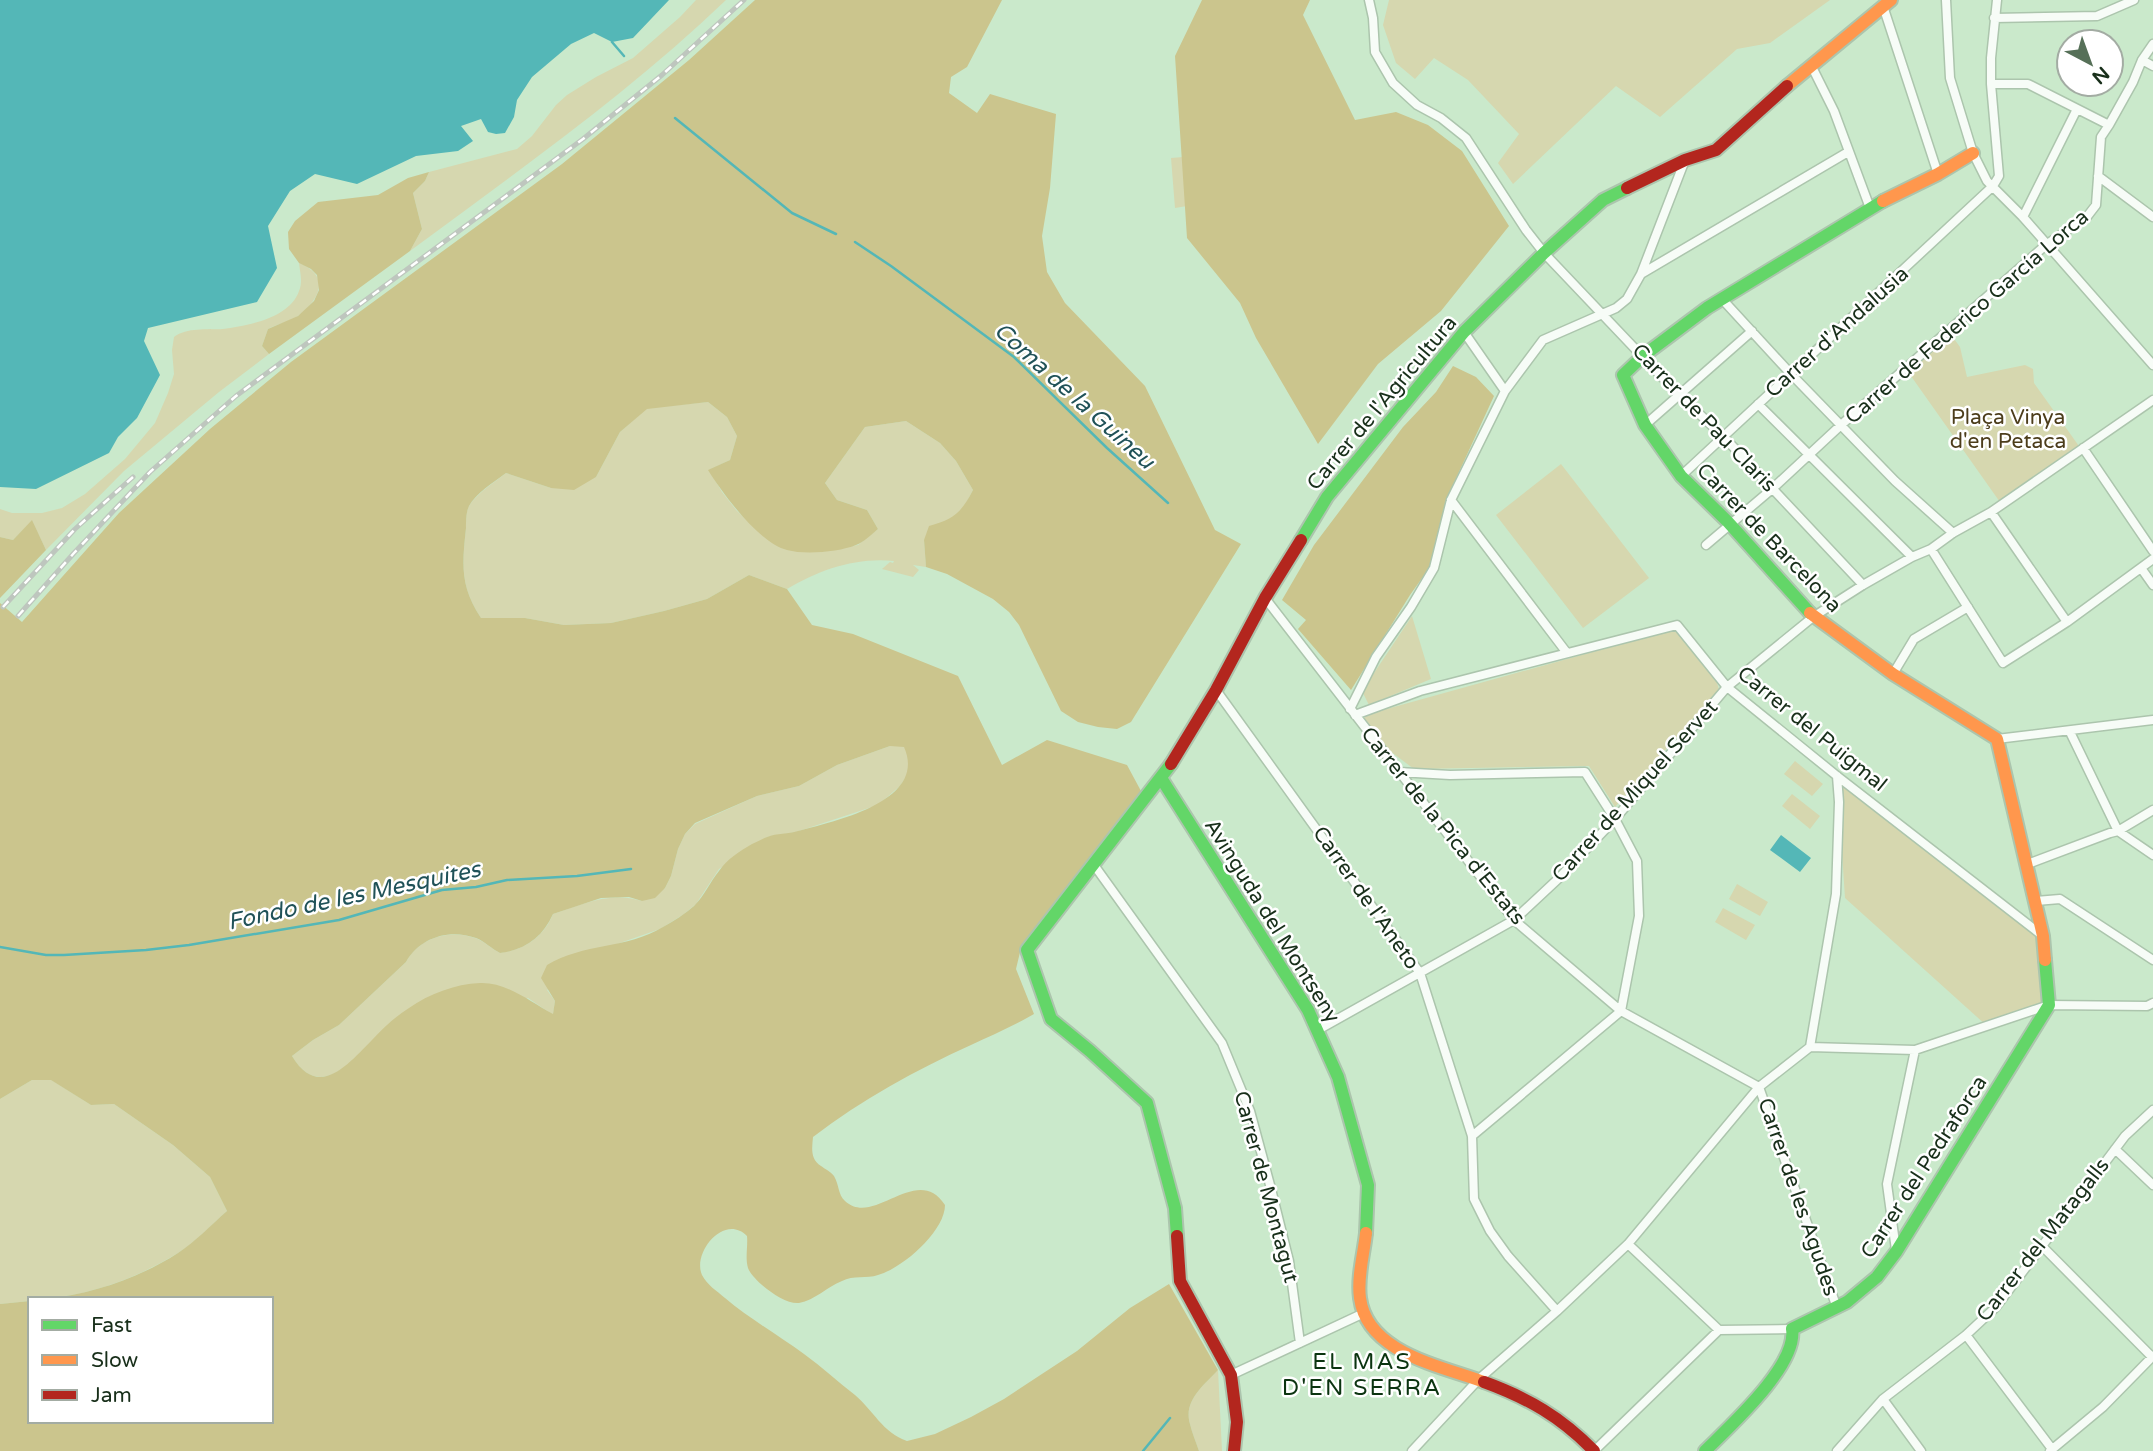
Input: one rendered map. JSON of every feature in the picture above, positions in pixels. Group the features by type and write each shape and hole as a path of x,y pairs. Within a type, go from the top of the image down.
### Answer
{"street":[{"name":"Carrer de Pau Claris","path":"1368,0 1373,18 1375,52 1393,83 1417,105 1441,118 1466,138 1519,220 1544,253 1863,584"},
{"path":"1946,0 1950,78 1973,153 1987,181 2024,217 2153,365"},
{"path":"1993,186 1999,176 1990,84 1997,0"},
{"path":"1994,18 2097,16 2134,0"},
{"name":"Carrer de l'Agricultura","path":"1230,1376 1180,1280 1175,1208 1147,1103 1052,1019 1027,950 1161,778 1216,690 1265,598 1327,497 1464,332 1544,253 1603,200 1685,160 1716,150 1811,65 1887,3"},
{"path":"1887,3 1938,174"},
{"name":"Carrer de Federico García Lorca","path":"1706,544 1772,489 2047,244 2086,219 2096,205 2101,137 2153,44"},
{"path":"2142,60 2153,66"},
{"path":"1811,65 1834,111 1870,208"},
{"path":"1990,84 2028,84 2109,125"},
{"path":"2024,217 2077,109"},
{"path":"1641,274 1847,152"},
{"path":"1643,356 1707,308 1870,208 1973,153"},
{"path":"1353,712 1376,657 1434,568 1451,500 1505,391 1543,340 1604,314 1627,299 1641,274 1685,160"},
{"path":"2098,176 2153,217"},
{"name":"Carrer d'Andalusia","path":"1681,476 1993,186"},
{"path":"1722,299 1895,481 1953,533"},
{"path":"1645,425 1752,331"},
{"path":"1464,332 1505,391"},
{"name":"Carrer de Barcelona","path":"1643,356 1623,375 1645,425 1681,476 1730,524 1813,617 1893,674 1997,739"},
{"name":"Carrer de Miquel Servet","path":"1318,1030 1514,920 1558,879 1615,819 1727,687 1813,617 1863,584 1931,549 1953,533 1991,513 2153,400"},
{"path":"1758,404 1912,557"},
{"path":"2083,448 2153,551"},
{"path":"1451,500 1567,653"},
{"path":"1991,513 2067,622"},
{"path":"1931,549 2003,663 2067,622 2153,559"},
{"path":"2141,568 2153,585"},
{"name":"Carrer de la Pica d'Estats","path":"1265,598 1514,920 1621,1011 1759,1087"},
{"path":"1893,674 1914,639 1968,607"},
{"name":"Carrer del Puigmal","path":"1353,712 1420,691 1677,625 1727,687 2043,936"},
{"name":"Carrer de l'Aneto","path":"1216,690 1420,972 1472,1136 1474,1199 1490,1231 1508,1256 1557,1311"},
{"path":"2049,1005 2043,936 1997,739 2153,720"},
{"path":"2070,732 2118,831 2153,855"},
{"path":"1399,772 1450,775 1585,772 1615,819 1637,861 1639,916 1621,1011 1472,1136"},
{"path":"1810,1047 1836,894 1839,802 1837,776"},
{"name":"Avinguda del Montseny","path":"1161,778 1308,1010 1338,1077 1368,1185 1369,1200 1360,1286 1360,1302 1364,1313"},
{"path":"2025,865 2118,831 2153,810"},
{"name":"Carrer de Montagut","path":"1094,865 1222,1043 1250,1111 1270,1185 1289,1261 1300,1343"},
{"path":"2036,901 2060,899 2153,960"},
{"path":"1412,1451 1479,1379 1628,1244 1759,1087 1810,1047 1915,1050 2049,1005 2147,1006 2153,1003"},
{"name":"Carrer del Pedraforca","path":"1792,1329 1837,1308 1877,1277 1896,1252 2049,1005"},
{"path":"1896,1252 1887,1184 1915,1050"},
{"name":"Carrer de les Agudes","path":"1759,1087 1837,1308"},
{"name":"Carrer del Matagalls","path":"1837,1451 1883,1399 1966,1335 1996,1307 2125,1136 2153,1110"},
{"path":"2115,1149 2153,1185"},
{"path":"1628,1244 1719,1331"},
{"path":"1966,1335 2051,1450 2103,1408 2153,1357 2042,1246"},
{"path":"1234,1451 1237,1422 1230,1376 1364,1313 1379,1335 1394,1348 1479,1379 1541,1408 1566,1422 1594,1451 1719,1331 1792,1329 1793,1343 1772,1379 1705,1451"},
{"path":"1883,1399 1921,1451"}],"green space":[{"path":"696,0 726,0 612,99 410,251 422,229 413,193 425,181 429,172 517,149 532,136 567,95 633,58"},
{"path":"1389,0 1830,0 1770,43 1737,49 1660,117 1616,86 1513,184 1498,163 1519,134 1468,80 1434,58 1415,79 1396,63 1383,25"},
{"path":"1183,157 1187,206 1175,208 1171,158"},
{"path":"299,263 315,274 319,288 312,302 298,316 268,329 262,346 269,354 124,471 46,550 32,521 13,540 0,537 0,509 12,513 42,513 62,508 85,494 125,459 155,423 168,393 174,374 174,337 191,330 244,326 277,314 287,308 299,291"},
{"name":"Plaça Vinya d'en Petaca","path":"1952,336 1960,347 1967,377 2025,365 2033,369 2034,383 2081,449 2002,505 1906,369"},
{"path":"708,402 727,417 737,436 730,460 709,470 737,511 764,536 821,552 858,545 878,529 867,510 837,500 825,483 865,427 906,421 940,443 956,461 973,490 963,509 924,540 926,567 913,565 919,570 913,577 882,569 894,561 866,561 838,566 787,589 749,575 707,599 611,623 564,625 525,618 481,618 469,596 463,564 467,511 486,488 506,473 551,488 596,477 620,432 647,408"},
{"path":"1561,464 1649,578 1583,628 1496,515"},
{"path":"1412,616 1431,679 1369,705 1362,691"},
{"path":"1675,629 1719,689 1615,807 1589,766 1414,769 1390,751 1364,720 1365,715"},
{"path":"890,746 904,746 910,759 908,774 900,786 878,805 796,832 767,837 719,869 696,904 684,914 660,929 617,944 547,990 555,1001 553,1015 528,998 352,1061 328,1076 313,1076 305,1072 292,1056 339,1025 427,941 445,935 465,935 478,939 500,953 517,949 539,936 553,914 608,898 642,901 665,888 685,834 695,824 757,796 799,786 837,765"},
{"path":"1795,761 1823,784 1812,796 1784,774"},
{"path":"1837,776 2043,936 2049,1005 1987,1026 1845,898"},
{"path":"1792,794 1820,816 1810,829 1782,806"},
{"path":"1737,884 1768,902 1760,916 1729,899"},
{"path":"1723,908 1755,925 1746,940 1715,922"},
{"path":"50,1079 91,1105 114,1104 173,1145 210,1177 227,1211 185,1249 143,1272 88,1292 58,1297 28,1297 28,1301 0,1304 0,1099 32,1080"},
{"path":"1218,1370 1222,1451 1199,1451 1190,1424 1189,1408 1196,1394"}],"shaded area":[{"path":"755,0 1002,0 967,67 951,77 949,93 977,113 990,94 1056,114 1050,188 1042,236 1047,272 1065,303 1145,386 1215,530 1241,544 1131,722 1117,729 1098,727 1078,722 1061,711 1019,625 1009,612 993,599 947,574 926,567 924,540 929,526 956,514 973,490 956,461 940,443 906,421 865,427 825,483 837,500 867,510 878,529 859,544 822,552 794,552 776,546 754,528 708,470 730,460 737,436 727,417 708,402 647,409 620,432 596,477 574,490 551,488 506,473 476,497 468,508 464,575 469,596 481,618 525,618 564,625 611,623 664,611 707,599 749,575 787,589 812,625 853,634 958,676 1002,765 1047,740 1127,765 1141,791 1021,948 1016,969 1034,1014 889,1086 813,1137 812,1153 815,1160 834,1176 843,1199 856,1207 869,1207 909,1192 922,1190 934,1194 945,1205 938,1226 930,1237 910,1257 888,1271 874,1276 846,1279 799,1303 778,1296 751,1273 747,1264 747,1236 738,1230 720,1232 712,1239 702,1256 700,1266 709,1285 817,1364 855,1395 891,1433 907,1441 935,1434 1004,1399 1077,1351 1130,1308 1169,1284 1218,1370 1196,1394 1189,1408 1190,1424 1199,1451 0,1451 0,1304 28,1301 28,1423 273,1423 273,1297 63,1297 98,1289 163,1262 197,1239 227,1211 210,1177 173,1145 114,1104 91,1105 51,1080 32,1080 0,1099 0,603 22,622 119,513 210,429 291,362 562,164 689,60","holes":["890,746 904,747 908,766 903,782 891,795 874,806 834,821 771,836 738,852 716,875 698,902 671,922 635,939 575,953 547,965 541,978 555,1001 553,1014 500,986 471,984 434,994 404,1011 354,1059 334,1074 313,1076 302,1069 292,1056 339,1025 427,941 456,934 479,939 500,953 517,949 538,936 553,914 601,898 629,897 642,901 655,898 665,888 678,849 685,834 695,823 757,796 799,786 837,765"]},
{"path":"1202,0 1310,0 1303,15 1355,120 1396,112 1428,125 1462,151 1509,226 1441,311 1378,364 1318,444 1256,338 1240,303 1187,238 1175,56"},
{"path":"429,172 425,181 413,193 422,229 410,251 269,354 262,346 268,329 298,316 314,301 319,290 317,275 299,263 289,249 288,232 295,221 318,202 378,195 408,178"},
{"path":"1453,366 1476,377 1494,396 1447,498 1430,567 1351,690 1298,629 1306,620 1282,600 1314,545 1403,427 1436,392"},
{"path":"32,520 46,550 0,598 0,537 13,540"}],"water":[{"path":"0,0 669,0 633,38 612,42 594,33 571,44 532,77 517,100 514,117 505,133 488,132 481,119 461,126 473,141 458,151 416,156 357,184 315,174 290,191 268,226 277,268 257,302 148,328 144,341 160,375 137,418 118,437 109,453 36,489 0,487"},
{"path":"1781,835 1811,858 1800,872 1770,850"}],"waterway":[{"name":"Coma de la Guineu","path":"612,42 624,56"},
{"name":"Coma de la Guineu","path":"675,118 792,213 836,234"},
{"name":"Coma de la Guineu","path":"855,242 1014,357 1168,503"},
{"name":"Fondo de les Mesquites","path":"0,947 46,955 64,955 189,945 339,920 442,890 476,887 507,880 577,876 631,869"},
{"path":"1143,1451 1170,1418"}],"railway":[{"path":"18,616 150,472 236,396 583,139 662,75 744,0"},
{"path":"3,607 75,529 133,477"}],"traffic: fast":[{"path":"1301,540 1327,497 1464,332 1544,253 1603,200 1627,188"},
{"path":"1810,613 1728,522 1681,476 1645,425 1623,375 1643,356 1707,308 1883,201"},
{"path":"1171,764 1027,950 1051,1019 1147,1103 1175,1208 1177,1236"},
{"path":"1161,778 1308,1010 1338,1077 1368,1185 1366,1233"},
{"path":"1705,1451 1774,1377 1791,1344 1792,1329 1847,1302 1877,1277 1896,1252 2049,1005 2045,960"}],"traffic: slow":[{"path":"1787,86 1891,0"},
{"path":"1883,201 1973,153"},
{"path":"1810,613 1893,674 1997,739 2043,936 2045,960"},
{"path":"1366,1233 1359,1290 1366,1317 1376,1332 1408,1355 1484,1382"}],"traffic: jam":[{"path":"1627,188 1685,160 1716,150 1787,86"},
{"path":"1171,764 1301,540"},
{"path":"1177,1236 1180,1281 1231,1375 1237,1422 1234,1451"},
{"path":"1484,1382 1543,1410 1569,1428 1594,1451"}],"district":[{"name":"EL MAS D'EN SERRA","path":"1362,1375"}]}
